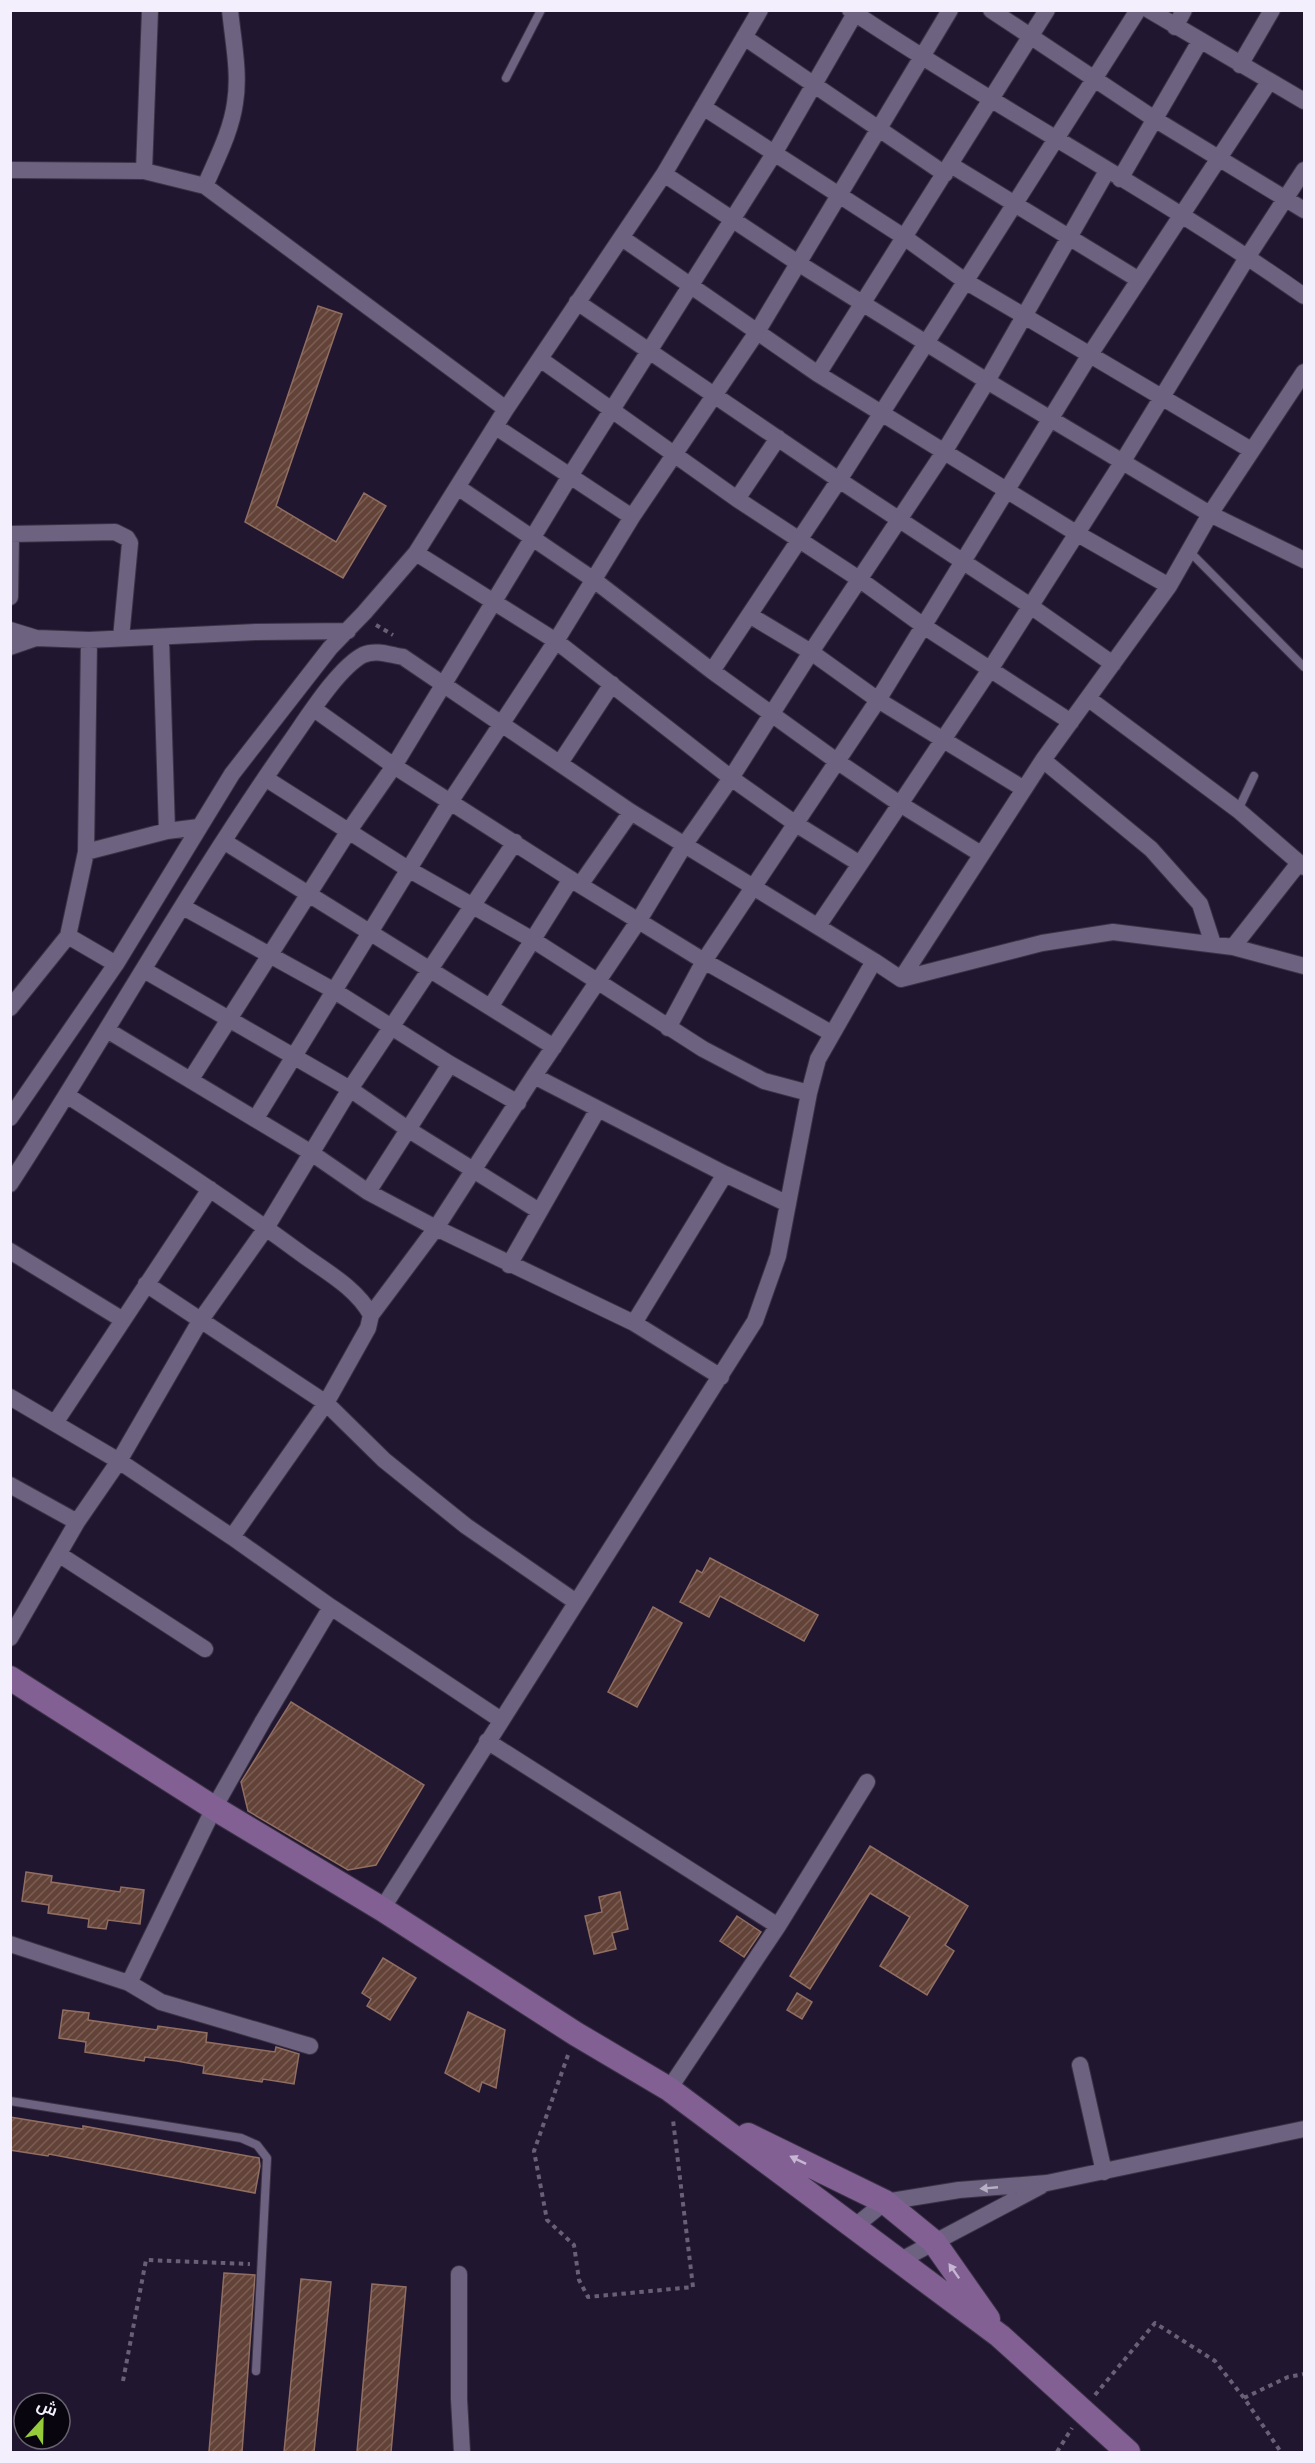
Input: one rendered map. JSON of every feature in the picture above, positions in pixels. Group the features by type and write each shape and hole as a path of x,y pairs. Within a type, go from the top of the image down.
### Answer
{"street":[{"path":"144,171 150,10"},
{"path":"205,186 226,137 235,104 237,73 230,10"},
{"path":"10,1118 116,964 232,774 284,704 330,648 348,631 416,553 459,488 506,409 664,174 760,10"},
{"path":"256,1118 450,802 556,641 632,518 757,332 838,194 924,57 950,10"},
{"path":"991,10 1156,120 1305,210"},
{"path":"818,374 1047,10"},
{"path":"712,671 751,616 839,480 1138,10"},
{"path":"1149,10 1305,101"},
{"path":"1175,27 1185,10"},
{"path":"1240,65 1272,10"},
{"path":"191,1079 348,832 394,766 442,683 570,476 775,152 854,12 989,100 1056,137 1248,256 1305,296"},
{"path":"744,37 879,129 1013,204 1139,280"},
{"path":"232,1537 326,1403 368,1328 371,1314 436,1228 534,1076 639,920 685,844 731,778 811,652 944,452 1069,238 1156,120 1200,41"},
{"path":"668,1028 704,961 878,700 1089,356 1180,214 1269,82"},
{"path":"703,107 904,237 965,281 1251,450"},
{"path":"10,170 144,171 205,186 506,409"},
{"path":"819,926 991,668 1029,605 1123,461 1248,256 1305,170"},
{"path":"664,174 798,263 987,381 1210,514 1305,560"},
{"path":"622,238 818,374 1076,533 1169,586"},
{"path":"577,302 839,480 1029,605 1113,664"},
{"path":"540,359 737,498 859,579 924,627 991,668 1071,722"},
{"path":"901,979 1043,760 1169,586 1210,514 1305,372"},
{"path":"496,426 632,518"},
{"path":"737,498 778,438"},
{"path":"459,488 594,580 712,671 838,762 981,854"},
{"path":"10,597 11,534 115,532 127,538 130,543 122,638"},
{"path":"416,553 556,641 731,778 796,824 860,864"},
{"path":"751,616 811,652 878,700 1024,789"},
{"path":"10,630 36,638 89,640 256,632 348,631"},
{"path":"10,647 36,638"},
{"path":"161,638 166,831"},
{"path":"13,996 68,936 86,852 89,640"},
{"path":"10,1184 68,1096 265,778 314,708 350,665 363,655 376,652 403,657 631,812 819,926 901,979 1000,952 1113,932 1233,947 1305,966"},
{"path":"560,763 612,684"},
{"path":"1089,699 1238,810 1302,865 1233,947"},
{"path":"314,708 394,766 576,882 704,961 831,1033"},
{"path":"1043,760 1151,849 1200,904 1213,945"},
{"path":"265,778 408,869 472,907 533,939 668,1028 756,1077 809,1093"},
{"path":"491,1006 533,939 631,812"},
{"path":"86,852 166,831 199,827"},
{"path":"225,842 554,1047"},
{"path":"10,1638 77,1522 119,1461 200,1321 266,1228 350,1089 431,971 515,842"},
{"path":"183,907 333,990 450,1064 518,1103"},
{"path":"68,936 116,964"},
{"path":"382,1909 755,1321 778,1256 809,1093 818,1059 874,961"},
{"path":"144,970 350,1089 409,1130 474,1168 539,1211"},
{"path":"107,1030 256,1118 368,1192 509,1265 581,1296 634,1323 721,1377"},
{"path":"368,1192 450,1064"},
{"path":"534,1076 788,1204"},
{"path":"68,1096 266,1228 357,1295 371,1314"},
{"path":"509,1265 598,1109"},
{"path":"634,1323 725,1174"},
{"path":"55,1424 210,1189"},
{"path":"10,1251 123,1320"},
{"path":"146,1284 326,1403 384,1460 466,1526 576,1602"},
{"path":"10,1397 119,1461 331,1607 501,1720"},
{"path":"10,1485 77,1522"},
{"path":"60,1555 205,1649"},
{"path":"129,1983 213,1808 331,1607"},
{"path":"10,1678 213,1808 382,1909 576,2034 669,2089 1000,2336 1128,2452"},
{"path":"487,1742 778,1926"},
{"path":"669,2089 778,1926 867,1782"},
{"path":"10,1944 129,1983 161,2002 310,2046"},
{"path":"1080,2065 1104,2172"},
{"path":"691,2107 885,2202 934,2242 1000,2336"},
{"path":"854,2227 885,2202 959,2190 1047,2183 1305,2129"},
{"path":"899,2261 1047,2183"},
{"path":"459,2274 459,2399 462,2452"}],"lane":[{"path":"506,78 541,10"},
{"path":"1189,551 1305,667"},
{"path":"1238,810 1254,776"},
{"path":"10,2101 241,2138 257,2145 267,2158 256,2371"}],"path":[{"path":"576,2034 534,2151 547,2220 574,2245 579,2280 588,2297 693,2288 669,2089"},
{"path":"123,2381 146,2260 262,2265"},
{"path":"1083,2410 1155,2323 1215,2361 1281,2452"},
{"path":"1244,2398 1288,2377 1305,2374"}],"building":[{"path":"318,306 342,314 276,506 336,542 364,493 386,506 343,578 245,522"},
{"path":"710,1558 818,1615 804,1641 720,1596 709,1617 680,1602 697,1570 702,1573"},
{"path":"653,1607 682,1623 637,1707 608,1692"},
{"path":"291,1702 424,1785 376,1865 348,1870 248,1811 241,1782"},
{"path":"870,1846 968,1906 945,1945 954,1951 927,1995 880,1966 910,1917 870,1893 810,1989 790,1976"},
{"path":"26,1872 52,1876 51,1882 120,1892 121,1887 144,1890 140,1924 108,1920 106,1929 88,1927 89,1919 48,1913 49,1905 22,1901"},
{"path":"620,1892 628,1929 612,1933 616,1949 594,1954 585,1916 602,1912 599,1897"},
{"path":"737,1916 761,1932 744,1957 720,1941"},
{"path":"383,1958 416,1978 390,2020 367,2006 371,1999 362,1993"},
{"path":"797,1993 812,2002 802,2019 787,2010"},
{"path":"63,2010 89,2013 88,2020 157,2030 158,2026 207,2033 206,2042 275,2052 276,2047 299,2054 294,2084 263,2079 262,2082 203,2073 204,2066 177,2061 145,2057 144,2061 85,2052 86,2042 59,2038"},
{"path":"468,2012 505,2030 496,2088 482,2082 479,2092 445,2073"},
{"path":"10,2117 83,2129 83,2126 259,2158 260,2166 255,2193 49,2154 48,2156 10,2150"},
{"path":"224,2273 255,2275 242,2452 209,2452"},
{"path":"301,2279 331,2282 314,2452 284,2452"},
{"path":"372,2284 406,2287 391,2452 357,2452"}]}
